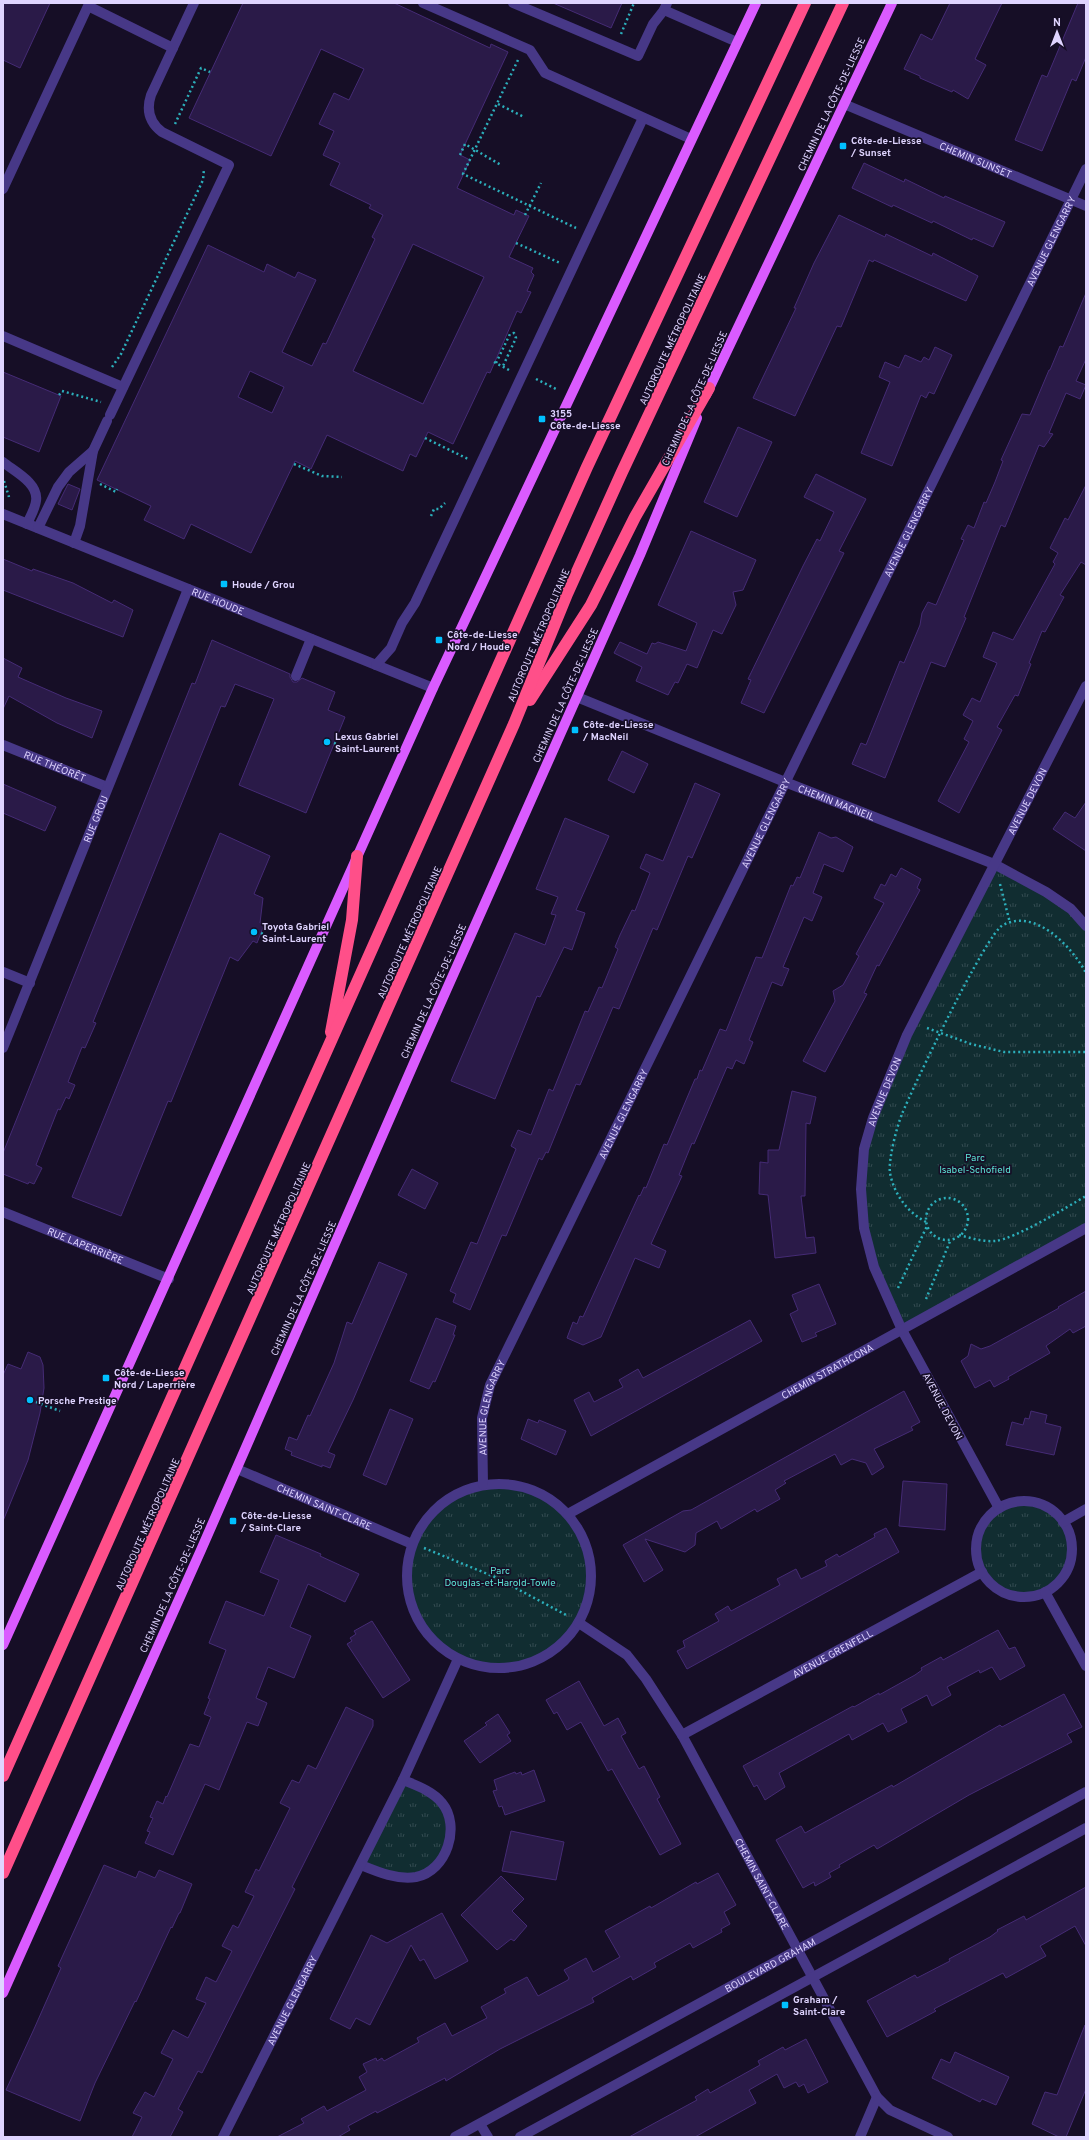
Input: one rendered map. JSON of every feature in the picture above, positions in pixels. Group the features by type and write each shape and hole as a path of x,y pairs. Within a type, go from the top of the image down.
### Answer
{"highway":[{"path":"3,1776 327,1053 587,467 805,3"},
{"name":"AUTOROUTE MÉTROPOLITAINE","path":"3,1873 514,724 567,594 622,472 843,3"},
{"path":"514,724 591,605 635,517 709,388"},
{"path":"327,1053 352,920 357,856"}],"main road":[{"path":"3,1645 169,1279 432,688 756,3"},
{"name":"CHEMIN DE LA CÔTE-DE-LIESSE","path":"3,1993 237,1469 416,1056 640,555 709,388 892,3"}],"street":[{"path":"74,543 80,526 93,451 229,165 162,132 150,118 148,110 151,95 194,3"},
{"path":"423,3 530,50 545,72 692,140"},
{"path":"513,3 638,56 653,24 666,6 738,42"},
{"path":"3,189 88,6 173,48"},
{"name":"CHEMIN SUNSET","path":"844,104 1086,206"},
{"path":"376,665 391,648 402,623 415,603 643,118"},
{"name":"AVENUE GLENGARRY","path":"483,1485 482,1418 490,1385 1086,169"},
{"path":"3,336 123,387"},
{"path":"38,528 58,487 69,472 93,451"},
{"path":"3,462 26,480 34,491 36,502 27,524"},
{"name":"RUE HOUDE","path":"3,514 432,688"},
{"name":"RUE GROU","path":"3,1048 188,589"},
{"path":"296,676 311,639"},
{"name":"AVENUE DEVON","path":"999,1508 902,1330 874,1267 864,1228 861,1189 864,1149 873,1118 913,1023 1086,688"},
{"name":"CHEMIN MACNEIL","path":"577,697 785,782 994,864 1052,896 1071,909 1086,926"},
{"name":"RUE THÉORÊT","path":"3,745 108,787"},
{"path":"3,972 30,983"},
{"name":"RUE LAPERRIÈRE","path":"3,1212 169,1279"},
{"name":"CHEMIN STRATHCONA","path":"568,1514 1086,1228"},
{"name":"CHEMIN SAINT-CLARE","path":"237,1469 412,1544"},
{"path":"505,1484 534,1490 552,1500 568,1514 582,1535 590,1558 591,1587 587,1605 579,1623 562,1644 539,1659 513,1667 485,1667 458,1658 441,1648 426,1633 416,1617 410,1600 407,1568 412,1544 424,1524 442,1504 460,1493 483,1485 505,1484"},
{"path":"1020,1501 1033,1502 1046,1506 1063,1522 1071,1540 1070,1562 1062,1578 1045,1592 1025,1597 1014,1596 996,1588 982,1572 977,1558 976,1543 978,1533 990,1515 999,1508 1020,1501"},
{"path":"1063,1522 1086,1509"},
{"name":"AVENUE GRENFELL","path":"682,1735 982,1572"},
{"path":"1045,1592 1086,1666"},
{"name":"CHEMIN SAINT-CLARE","path":"579,1623 627,1656 646,1679 682,1735 877,2097 890,2110 948,2137"},
{"name":"AVENUE GLENGARRY","path":"223,2137 361,1865 458,1658"},
{"path":"361,1865 384,1874 403,1878 418,1877 439,1862 447,1849 451,1827 442,1803 430,1793 402,1780"},
{"name":"BOULEVARD GRAHAM","path":"455,2137 1086,1792"},
{"path":"520,2137 1086,1828"},
{"path":"860,2137 877,2097"},
{"path":"480,2124 488,2137"}],"path":[{"path":"621,33 634,3"},
{"path":"513,58 519,60 463,174 575,228"},
{"path":"174,126 201,68 210,72"},
{"path":"498,104 524,117"},
{"path":"460,156 465,144 476,149 501,165"},
{"path":"112,366 121,354 203,180 204,169 199,164"},
{"path":"525,215 541,183"},
{"path":"516,243 558,262"},
{"path":"503,366 516,338 514,333 510,334 495,363 510,370"},
{"path":"537,379 556,389"},
{"path":"59,395 62,391 100,402"},
{"path":"425,438 466,458"},
{"path":"294,464 322,476 342,477"},
{"path":"3,479 9,497"},
{"path":"95,482 116,492 117,489"},
{"path":"431,516 434,509"},
{"path":"334,743 354,751"},
{"path":"994,864 1010,922"},
{"path":"927,1224 914,1216 898,1197 890,1172 894,1137 901,1115 940,1033 986,946 1002,925 1018,920 1034,922 1053,934 1078,958 1086,973"},
{"path":"261,933 270,937"},
{"path":"913,1023 971,1044 1004,1052 1086,1052"},
{"path":"959,1235 982,1240 997,1241 1014,1235 1086,1196"},
{"path":"945,1198 952,1198 958,1201 966,1211 966,1224 959,1235 951,1239 939,1238 933,1234 927,1224 926,1215 933,1203 945,1198"},
{"path":"891,1305 927,1224"},
{"path":"917,1322 951,1239"},
{"path":"36,1402 60,1411"},
{"path":"412,1544 494,1577 579,1623"}],"green space":[{"name":"Parc Isabel-Schofield","path":"994,864 1046,892 1086,926 1086,1228 902,1330 864,1228 864,1149 907,1035"},
{"name":"Parc Douglas-et-Harold-Towle","path":"499,1484 517,1486 534,1491 550,1500 564,1511 575,1525 584,1541 589,1558 591,1576 589,1594 584,1611 575,1627 564,1641 550,1652 534,1661 517,1666 499,1668 481,1666 464,1661 448,1652 434,1641 423,1627 414,1611 409,1594 407,1576 409,1558 414,1541 423,1525 434,1511 448,1500 464,1491 481,1486"},
{"path":"1024,1501 1042,1505 1058,1515 1068,1531 1072,1549 1068,1567 1058,1583 1042,1593 1024,1597 1006,1593 990,1583 980,1567 976,1549 980,1531 990,1515 1006,1505"},
{"path":"403,1780 430,1793 449,1816 447,1849 418,1877 361,1865"}],"building":[{"path":"3,3 50,3 20,68 3,60"},
{"path":"243,3 394,3 490,48 491,44 508,52 460,155 470,160 457,188 514,215 516,210 529,216 509,257 533,268 531,272 534,275 527,291 531,292 521,313 517,311 490,373 487,372 453,444 428,432 416,457 410,454 403,471 327,435 311,469 295,461 251,553 191,524 184,539 144,520 151,506 97,480 208,245 264,272 267,264 295,278 298,272 316,280 282,352 312,366 323,343 326,344 375,239 372,237 383,215 369,208 371,205 330,185 340,163 323,155 334,131 319,124 334,93 349,100 364,69 321,49 271,156 189,118","holes":["413,244 484,277 423,404 353,371","250,371 284,387 272,413 238,397"]},
{"path":"553,3 622,3 611,28"},
{"path":"950,3 1002,3 975,59 986,65 968,99 953,90 952,92 920,78 920,76 904,69 921,34 932,40"},
{"path":"1078,3 1086,3 1086,57 1076,81 1072,79 1042,151 1015,140 1042,75 1047,77"},
{"path":"864,163 904,182 905,179 944,198 945,196 1005,222 993,247 973,238 972,240 933,221 932,223 893,205 892,207 852,188"},
{"path":"839,215 885,237 886,234 932,256 933,253 978,276 966,301 874,260 873,262 869,260 841,327 837,326 795,416 753,398 796,308 794,308 814,263"},
{"path":"1086,293 1086,359 1076,381 1086,385 1080,399 1066,393 1049,433 1053,434 1044,447 1039,445 1005,527 1001,525 964,617 966,618 945,667 931,662 885,778 852,764 861,743 866,745 900,661 904,663 920,625 922,613 928,602 936,605 964,540 961,539 968,525 974,528 984,502 986,503 995,482 1003,461 1001,460 1022,414 1030,415 1060,346 1063,347"},
{"path":"935,347 952,355 934,394 929,392 926,398 921,395 892,466 861,453 890,382 879,377 885,362 899,368 905,355 921,362 924,357 929,360"},
{"path":"3,372 61,396 39,452 3,437"},
{"path":"738,427 772,442 737,517 704,502"},
{"path":"816,474 866,499 839,551 844,553 764,713 741,703 751,680 748,679 803,566 817,539 820,541 834,512 804,497"},
{"path":"68,484 80,489 72,510 58,504"},
{"path":"1086,485 1086,565 1081,562 1060,595 1064,597 1045,632 1042,631 1018,696 1015,695 997,727 1002,730 959,813 938,801 969,742 964,739 973,721 963,715 972,698 980,702 997,663 983,657 993,632 1013,640 1055,564 1053,562 1058,553 1050,548 1065,518 1068,520"},
{"path":"691,531 756,560 743,590 733,592 736,605 722,634 713,630 697,668 687,664 678,683 675,682 668,695 636,681 642,667 614,653 620,642 647,654 652,643 655,644 658,642 686,651 697,623 658,605"},
{"path":"3,559 32,571 33,569 73,583 112,603 114,600 133,610 123,637 3,590"},
{"path":"212,640 290,674 293,682 297,682 302,678 335,692 328,710 345,717 306,813 239,785 274,699 235,684 225,707 221,706 93,1022 96,1023 85,1048 82,1047 68,1082 75,1085 69,1099 66,1097 60,1110 58,1109 36,1165 42,1168 34,1184 29,1182 28,1184 3,1174 3,1153 192,683 195,684"},
{"path":"3,658 22,668 18,677 66,698 102,711 92,738 57,723 9,696 3,709"},
{"path":"622,751 648,764 634,793 608,780"},
{"path":"695,783 720,794 692,858 688,856 657,930 653,928 619,1009 613,1007 580,1085 576,1084 548,1153 546,1152 542,1160 539,1158 506,1236 502,1235 470,1310 453,1302 456,1294 450,1291 471,1242 477,1244 516,1149 511,1146 518,1130 531,1135 549,1089 553,1091 585,1011 588,1012 599,987 602,988 618,949 615,947 620,935 632,910 635,911 650,873 640,868 646,854 663,861"},
{"path":"3,784 56,807 45,831 3,813"},
{"path":"1086,802 1086,851 1053,829 1065,812 1075,818"},
{"path":"565,818 609,836 576,910 585,913 572,950 564,947 540,997 537,996 495,1099 451,1081 515,933 545,945 556,915 551,914 558,897 536,889"},
{"path":"819,832 831,838 836,837 853,847 843,872 824,864 813,893 822,897 812,921 804,917 783,967 789,969 782,986 772,982 749,1040 753,1042 744,1064 736,1060 732,1069 727,1067 694,1144 692,1143 679,1175 682,1176 651,1244 666,1251 659,1268 635,1258 601,1337 583,1345 567,1338 573,1322 577,1324 580,1316 583,1317 639,1195 640,1196 644,1187 646,1188 664,1144 667,1145 695,1079 697,1079 700,1070 702,1071 720,1029 726,1031 756,957 762,958 791,885 793,886 797,877 800,878"},
{"path":"220,833 270,856 254,894 263,898 260,923 264,925 257,943 253,941 238,961 230,957 171,1102 168,1101 121,1216 72,1197"},
{"path":"901,868 921,879 917,888 920,890 879,966 877,965 864,993 867,994 825,1072 803,1061 835,1001 833,991 843,985 859,956 856,954 884,903 874,898 881,884 885,886 891,874 896,877"},
{"path":"792,1091 816,1097 810,1124 806,1123 805,1196 801,1196 806,1238 814,1237 816,1253 775,1258 768,1195 759,1194 760,1162 768,1163 768,1150 779,1150"},
{"path":"412,1169 438,1183 425,1209 398,1195"},
{"path":"379,1262 407,1274 353,1400 328,1452 335,1455 330,1468 322,1465 322,1467 291,1455 292,1452 285,1449 289,1437 297,1440 308,1415 310,1416 334,1363 347,1322 352,1324"},
{"path":"819,1284 836,1324 815,1333 817,1336 802,1342 790,1314 798,1310 792,1295"},
{"path":"1086,1291 1086,1326 1073,1333 1070,1329 1046,1346 1050,1353 1008,1377 1009,1379 994,1387 990,1380 975,1388 961,1361 968,1356 971,1344 981,1349 990,1346 1059,1308 1058,1307"},
{"path":"436,1318 456,1326 453,1335 455,1335 435,1382 433,1381 429,1389 410,1381"},
{"path":"750,1320 762,1341 591,1436 574,1400 589,1392 594,1402 623,1387 619,1380 638,1369 643,1378"},
{"path":"28,1352 40,1357 43,1365 44,1388 40,1413 28,1460 3,1521 3,1375 8,1364 21,1369"},
{"path":"904,1391 920,1422 911,1427 913,1430 874,1449 884,1467 872,1475 866,1463 852,1459 841,1465 835,1454 784,1481 786,1483 775,1490 780,1499 757,1512 755,1509 721,1529 717,1521 696,1533 695,1545 685,1552 645,1539 663,1570 644,1582 623,1545 683,1511 691,1510"},
{"path":"390,1409 413,1419 386,1485 363,1475"},
{"path":"1031,1411 1047,1415 1045,1423 1061,1427 1054,1455 1006,1445 1012,1422 1023,1425 1025,1418 1029,1419"},
{"path":"528,1419 538,1423 539,1420 566,1431 556,1455 521,1439"},
{"path":"903,1481 947,1484 945,1530 899,1526"},
{"path":"886,1528 899,1552 687,1669 677,1651 685,1647 683,1641 719,1621 715,1614 728,1606 731,1611 780,1585 777,1579 796,1569 801,1579 827,1566 825,1561 837,1554 839,1557 875,1537 874,1534"},
{"path":"276,1535 321,1554 320,1556 359,1574 345,1602 308,1584 290,1627 311,1636 294,1678 268,1667 256,1698 267,1703 258,1726 247,1722 219,1790 205,1784 173,1855 145,1843 150,1832 147,1831 153,1818 150,1817 157,1801 163,1804 166,1796 167,1797 190,1744 199,1747 211,1717 204,1714 210,1699 208,1698 226,1650 209,1643 226,1601 264,1616 279,1580 260,1572"},
{"path":"372,1621 410,1680 383,1698 347,1644 352,1641 350,1638 356,1634 354,1631"},
{"path":"998,1630 1009,1649 1015,1647 1025,1666 1000,1680 992,1667 980,1673 979,1670 947,1687 951,1695 932,1706 927,1695 901,1709 907,1722 888,1732 883,1723 852,1740 849,1734 779,1773 785,1787 765,1800 757,1785 754,1787 743,1766 853,1706 854,1707 879,1693 879,1695 915,1675 922,1670 921,1668 941,1657 943,1660"},
{"path":"579,1681 604,1726 618,1718 626,1733 621,1736 639,1769 644,1766 660,1797 657,1799 681,1844 660,1855 612,1769 608,1771 581,1722 567,1730 557,1712 554,1714 546,1700"},
{"path":"1064,1694 1082,1727 1067,1734 1072,1742 969,1795 877,1849 874,1845 839,1865 840,1867 829,1873 831,1877 815,1886 814,1882 803,1888 776,1840 801,1826 805,1833 892,1785 893,1787 1000,1725 1002,1727"},
{"path":"346,1707 373,1720 373,1726 292,1887 295,1889 202,2073 198,2071 178,2109 183,2112 170,2137 132,2137 142,2117 133,2113 145,2092 154,2097 173,2059 161,2053 173,2030 188,2038 206,2003 196,1999 206,1977 216,1982 232,1951 222,1946 233,1925 238,1928 254,1896 245,1892 256,1869 259,1871 290,1808 280,1803 292,1780 299,1783 308,1765 316,1769"},
{"path":"498,1714 510,1733 507,1735 511,1741 480,1763 464,1741 487,1725 485,1723"},
{"path":"534,1770 545,1801 505,1815 502,1806 499,1807 493,1791 497,1790 494,1780 515,1772 516,1774 521,1772 522,1775"},
{"path":"511,1831 564,1842 556,1880 502,1871"},
{"path":"104,1865 136,1878 139,1871 155,1878 159,1870 192,1884 180,1913 172,1928 171,1927 136,2002 135,2001 95,2083 80,2121 6,2090 61,1968 58,1966"},
{"path":"718,1873 736,1905 724,1912 730,1924 721,1929 722,1932 693,1948 690,1943 654,1963 656,1967 633,1980 631,1976 592,1998 594,2002 500,2049 446,2081 445,2078 377,2113 376,2111 348,2126 350,2130 338,2137 277,2137 304,2123 301,2119 324,2106 327,2111 366,2090 359,2077 367,2072 363,2064 376,2058 377,2061 382,2058 384,2061 419,2042 417,2038 445,2023 452,2036 487,2018 481,2007 506,1993 504,1989 527,1977 538,1996 568,1980 569,1978 564,1970 586,1958 593,1972 620,1957 605,1931 650,1906 651,1908 696,1882 697,1884"},
{"path":"501,1876 524,1899 512,1911 527,1926 514,1941 511,1939 497,1950 461,1915"},
{"path":"1086,1887 1086,1946 1075,1926 1040,1946 1046,1956 1006,1978 1003,1973 934,2009 936,2011 887,2037 867,2001 915,1975 917,1978 950,1961 949,1959 990,1937 998,1931 997,1930 1024,1916 1026,1920"},
{"path":"442,1913 468,1961 435,1979 424,1959 420,1961 411,1945 370,2025 356,2018 350,2029 330,2019 371,1935 387,1943"},
{"path":"1085,2025 1086,2089 1066,2137 1059,2137 1032,2124 1045,2092 1057,2095"},
{"path":"806,2039 828,2082 808,2093 804,2084 799,2087 796,2082 784,2088 777,2074 749,2090 756,2103 695,2137 629,2137 697,2100 695,2097 708,2089 710,2093 760,2065 758,2061 783,2047 785,2050"},
{"path":"955,2052 1009,2077 996,2105 982,2099 980,2102 932,2078 941,2059 950,2063"}],"place":[{"name":"Côte-de-Liesse / Sunset","path":"843,146"},
{"name":"3155 Côte-de-Liesse","path":"542,419"},
{"name":"Houde / Grou","path":"224,584"},
{"name":"Côte-de-Liesse Nord / Houde","path":"439,640"},
{"name":"Côte-de-Liesse / MacNeil","path":"575,730"},
{"name":"Lexus Gabriel Saint-Laurent","path":"327,742"},
{"name":"Toyota Gabriel Saint-Laurent","path":"254,932"},
{"name":"Côte-de-Liesse Nord / Laperrière","path":"106,1378"},
{"name":"Porsche Prestige","path":"30,1400"},
{"name":"Côte-de-Liesse / Saint-Clare","path":"233,1521"},
{"name":"Graham / Saint-Clare","path":"785,2005"}]}
